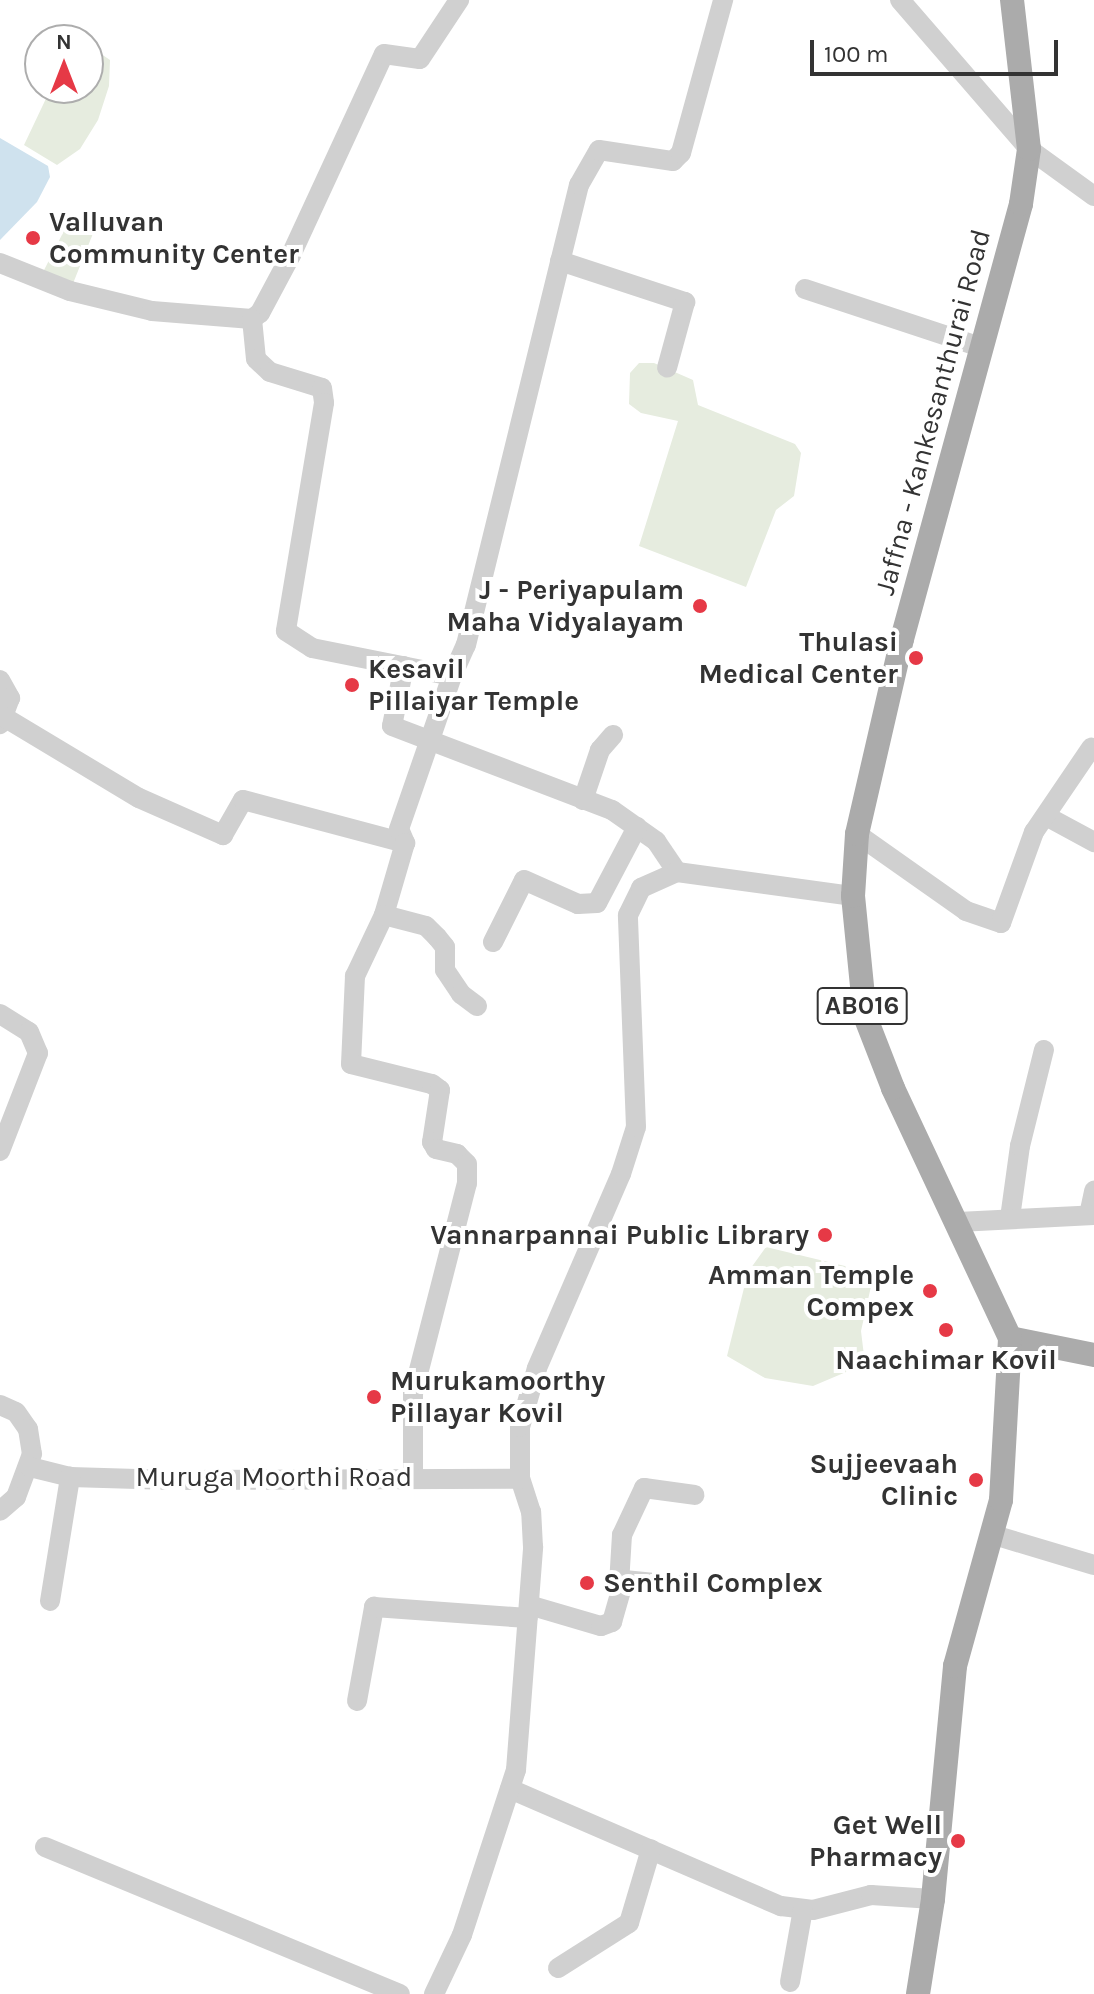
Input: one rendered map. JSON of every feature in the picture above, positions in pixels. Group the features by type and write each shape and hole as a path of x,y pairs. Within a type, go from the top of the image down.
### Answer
{"main road":[{"name":"Jaffna - Kankesanthurai Road","path":"918,1994 933,1899 955,1666 994,1535 1005,1466 1010,1338 958,1222 910,1127 865,1016 853,896 857,834 902,639 1021,204 1029,149 1012,0"},
{"path":"1010,1338 1094,1355"}],"street":[{"path":"0,263 70,291 152,311 252,319 260,313 291,255 384,54 420,59 459,0"},
{"path":"413,1478 413,1393 467,1183 467,1164 457,1154 436,1149 432,1142 442,1099 432,1084 351,1064 355,976 384,915 405,843 399,829 427,744 466,645 579,185 599,150 673,161 681,153 723,0"},
{"path":"900,0 1029,149 1094,196"},
{"path":"560,261 685,302 667,368"},
{"path":"805,289 980,347"},
{"path":"252,319 256,359 270,372 322,388 324,403 286,631 312,648 452,676"},
{"path":"404,666 392,726 427,744 612,810 656,841 677,872"},
{"path":"0,680 10,698 2,720 139,798 223,835 243,800 405,843"},
{"path":"583,800 600,750 613,735"},
{"path":"857,834 966,911 1001,923 1027,848 1091,748"},
{"path":"1046,816 1094,842"},
{"path":"493,942 524,880 578,904 597,903 637,827"},
{"path":"434,1994 462,1935 510,1789 529,1612 531,1512 520,1479 520,1427 537,1368 576,1267 621,1174 636,1127 628,915 641,888 677,872 853,896"},
{"path":"384,915 426,926 445,947 445,970 461,994 477,1006"},
{"path":"0,1014 29,1032 38,1053 0,1151"},
{"path":"1010,1218 1020,1146 1044,1050"},
{"path":"958,1222 1091,1215 1094,1191"},
{"path":"0,1405 16,1412 28,1429 30,1467 16,1497 0,1511"},
{"name":"Muruga Moorthi Road","path":"30,1467 70,1477 520,1479"},
{"path":"50,1601 70,1477"},
{"path":"357,1701 374,1607 529,1612 601,1626 612,1622 619,1584 622,1535 644,1488 695,1495"},
{"path":"994,1535 1094,1565"},
{"path":"619,1584 647,1580 685,1586"},
{"path":"510,1789 651,1849 751,1897 803,1909 871,1895 933,1899"},
{"path":"45,1847 400,1994"},
{"path":"558,1968 629,1923 651,1849"},
{"path":"790,1982 803,1909"}],"shaded area":[{"path":"104,56 110,60 109,86 104,101"},
{"path":"43,104 103,104 98,120 80,149 57,165 24,145"},
{"path":"70,219 94,231 70,291 39,280"},
{"path":"639,363 654,363 693,380 698,405 795,444 801,453 794,496 776,510 746,587 639,546 678,421 641,413 629,404 630,373"},
{"path":"766,1247 874,1273 861,1331 865,1364 813,1386 765,1378 727,1356 748,1272"}],"water":[{"path":"0,138 48,166 50,177 37,202 0,240"}],"place":[{"name":"Valluvan Community Center","path":"33,238"},
{"name":"J - Periyapulam Maha Vidyalayam","path":"700,606"},
{"name":"Thulasi Medical Center","path":"916,658"},
{"name":"Kesavil Pillaiyar Temple","path":"352,685"},
{"name":"Vannarpannai Public Library","path":"825,1235"},
{"name":"Amman Temple Compex","path":"930,1291"},
{"name":"Naachimar Kovil","path":"946,1330"},
{"name":"Murukamoorthy Pillayar Kovil","path":"374,1397"},
{"name":"Sujjeevaah Clinic","path":"976,1480"},
{"name":"Senthil Complex","path":"587,1583"},
{"name":"Get Well Pharmacy","path":"958,1841"}]}
